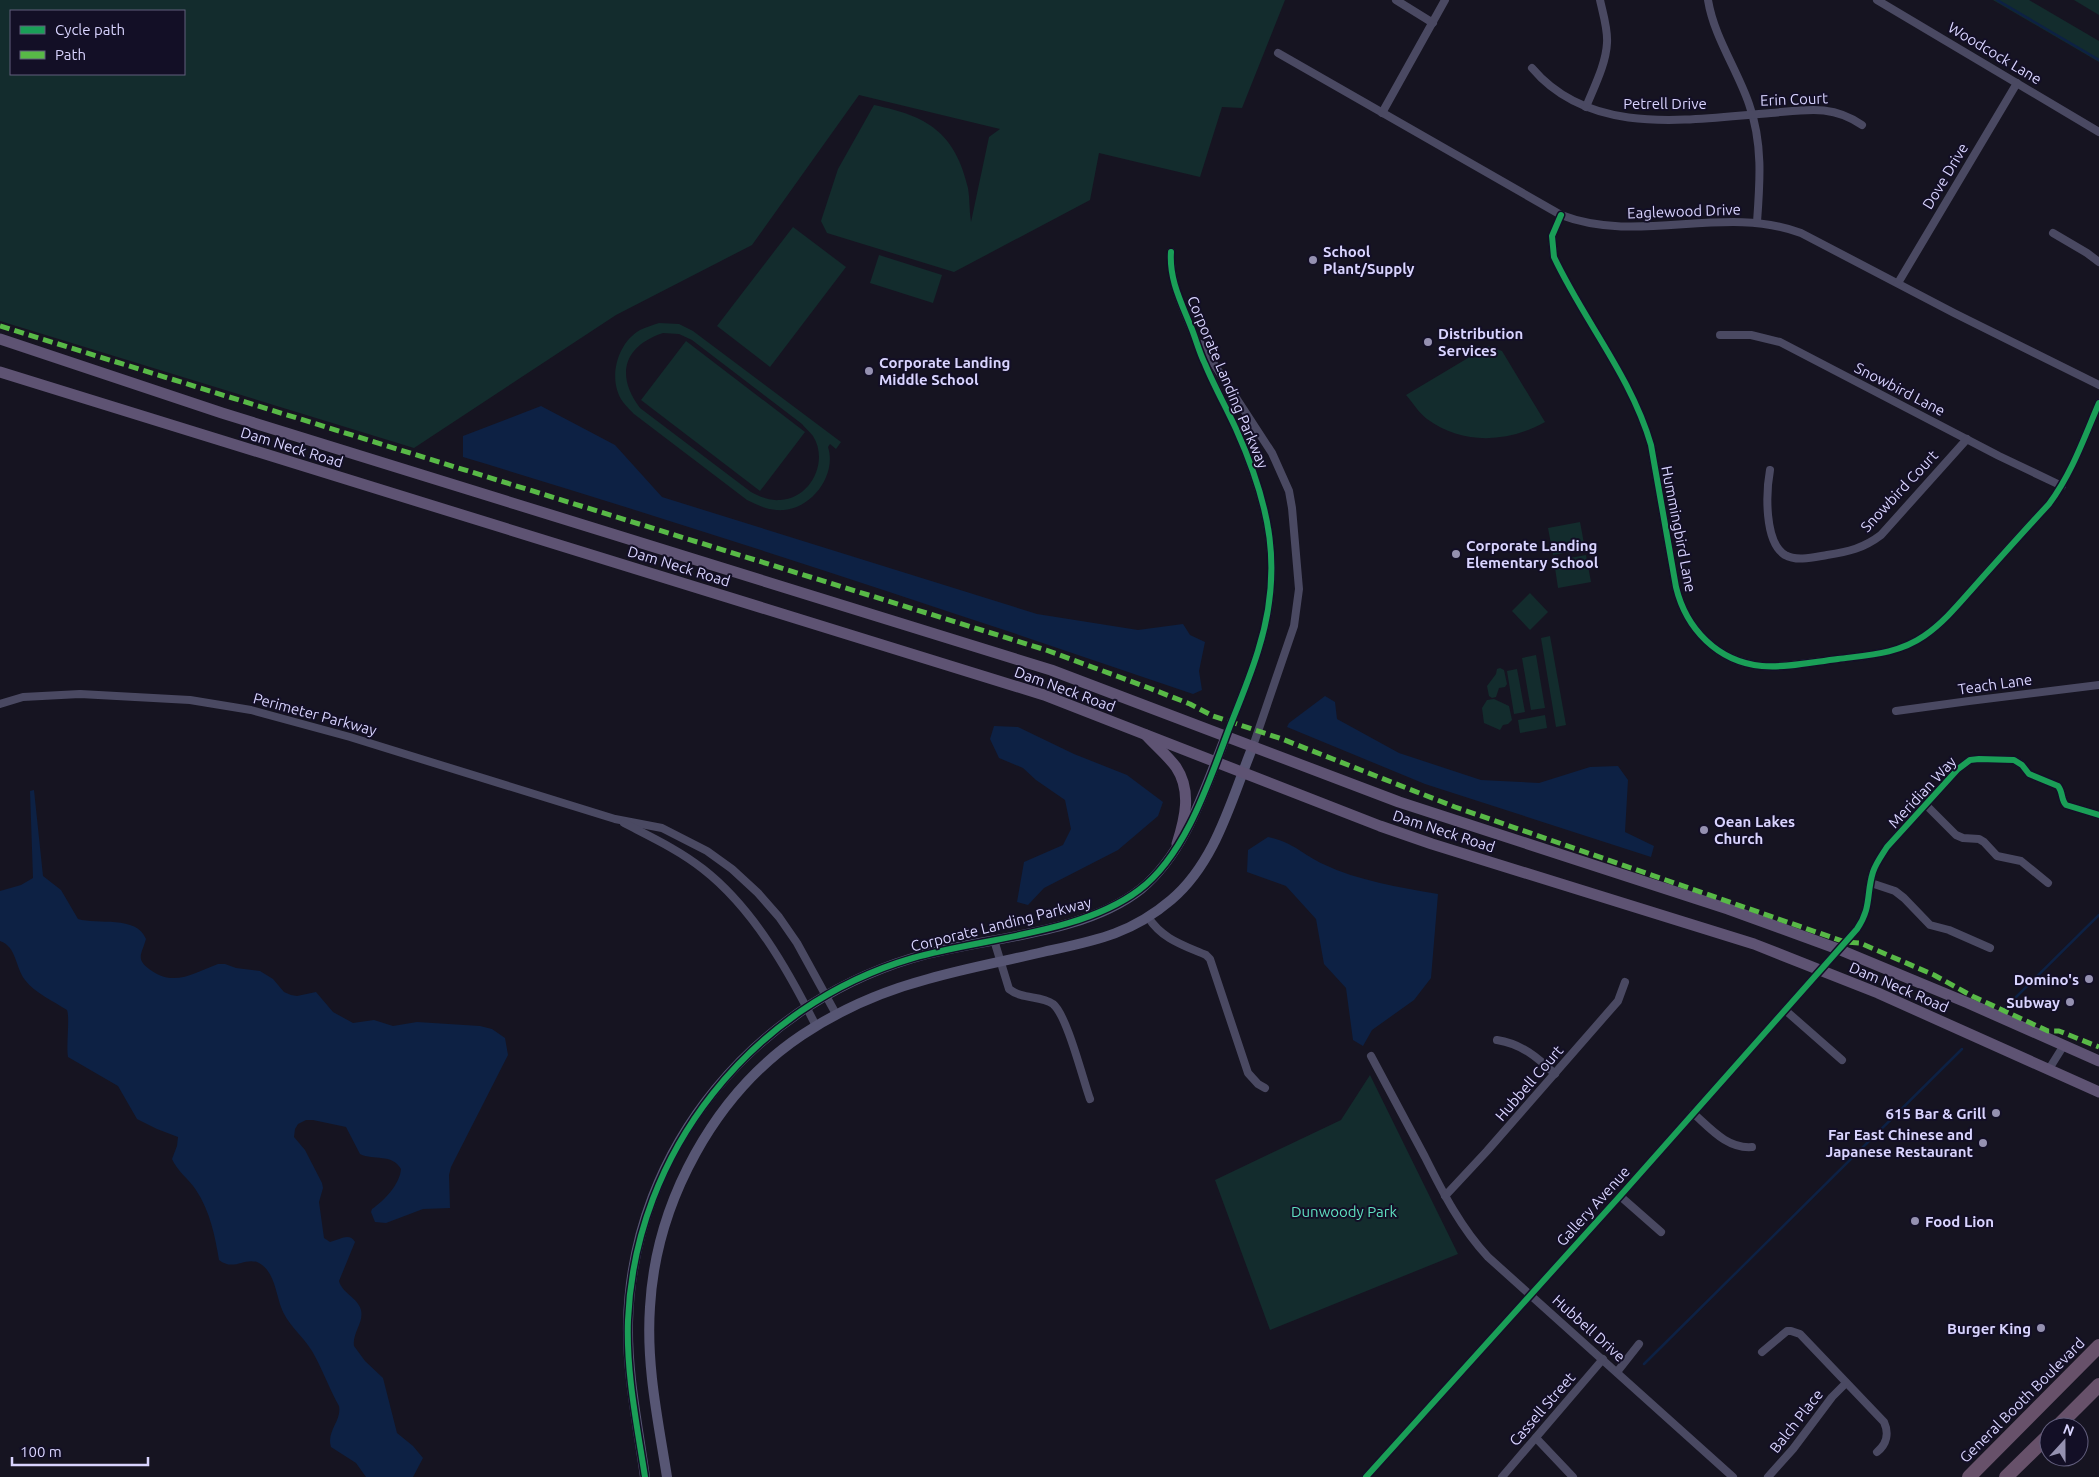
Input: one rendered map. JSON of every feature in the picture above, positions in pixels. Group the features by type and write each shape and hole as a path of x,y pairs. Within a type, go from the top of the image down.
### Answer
{"highway":[{"name":"General Booth Boulevard","path":"1968,1477 2099,1346"},
{"path":"2067,1417 2099,1385"},
{"path":"2006,1477 2039,1445"}],"main road":[{"name":"Dam Neck Road","path":"0,339 222,413 1051,670 1445,818 1728,909 1838,950 2099,1061"},
{"name":"Dam Neck Road","path":"0,372 1044,695 1432,844 1754,944 1878,992 2099,1092"},
{"path":"1145,734 1176,766 1184,784 1186,809 1177,844"}],"street":[{"path":"1396,0 1433,23"},
{"path":"1382,113 1445,0"},
{"path":"1586,107 1606,54 1608,43 1600,0"},
{"path":"1708,0 1716,29 1752,114 1761,154 1757,222"},
{"name":"Woodcock Lane","path":"1877,0 2099,132"},
{"name":"Eaglewood Drive","path":"1278,53 1561,215 1587,224 1620,228 1757,222 1802,233 1980,326 2099,385"},
{"name":"Petrell Drive","path":"1532,68 1553,89 1586,107 1613,116 1635,120 1676,120 1752,114"},
{"name":"Dove Drive","path":"1898,283 2017,83"},
{"name":"Erin Court","path":"1752,114 1815,109 1829,110 1841,113 1862,125"},
{"name":"Hummingbird Lane","path":"1561,215 1552,236 1554,257 1626,384 1645,424 1651,445 1680,601 1696,630 1722,653 1748,664 1777,666 1884,653 1922,638 1944,620 2049,504 2072,468 2099,403"},
{"path":"2052,233 2087,252 2099,262"},
{"name":"Corporate Landing Parkway","path":"646,1477 628,1357 628,1322 634,1264 650,1203 674,1150 706,1099 740,1060 806,1006 867,973 928,954 1055,926 1109,909 1148,882 1159,871 1177,844 1196,809 1258,651 1266,622 1273,569 1268,521 1258,484 1179,300 1172,277 1171,252"},
{"name":"Corporate Landing Parkway","path":"667,1477 654,1397 649,1335 653,1276 667,1220 689,1164 718,1119 757,1072 778,1053 816,1026 836,1014 884,992 928,979 1088,944 1129,928 1169,902 1188,884 1210,850 1252,746 1294,626 1299,588 1289,491 1272,452 1191,327"},
{"name":"Snowbird Lane","path":"1720,335 1751,335 1780,342 2062,486"},
{"name":"Snowbird Court","path":"1770,470 1768,507 1772,536 1780,550 1787,556 1808,558 1850,552 1863,547 1881,535 1967,439"},
{"name":"Teach Lane","path":"1896,712 1969,700 2099,685"},
{"name":"Perimeter Parkway","path":"0,704 23,697 80,694 181,700 236,708 303,723 615,819 662,828 707,851 758,892 780,917 797,943 836,1014"},
{"name":"Meridian Way","path":"1838,950 1857,928 1867,912 1874,872 1887,847 1958,769 1970,760 2014,760 2022,765 2029,774 2058,786 2061,790 2063,802 2066,805 2099,815"},
{"path":"1926,805 1956,835 1963,838 1979,839 1997,856 2021,861 2048,883"},
{"name":"Perimeter Parkway","path":"615,819 677,851 720,884 737,901 764,935 816,1026"},
{"path":"1871,883 1894,891 1904,898 1930,925 1949,930 1990,948"},
{"path":"1148,917 1155,928 1165,937 1206,955 1210,959 1248,1073 1258,1084 1265,1088"},
{"path":"994,940 1011,990 1023,996 1044,1000 1062,1015 1090,1099"},
{"name":"Gallery Avenue","path":"1366,1477 1620,1196 1838,950"},
{"name":"Hubbell Court","path":"1445,1196 1618,1002 1625,982"},
{"path":"1785,1010 1842,1060"},
{"path":"1497,1040 1509,1042 1529,1051 1555,1074"},
{"path":"2049,1069 2064,1045"},
{"name":"Hubbell Drive","path":"1371,1056 1445,1196 1461,1224 1475,1243 1734,1477"},
{"path":"1693,1113 1728,1143 1736,1146 1752,1147"},
{"path":"1620,1196 1661,1232"},
{"path":"1762,1352 1783,1333 1791,1330 1797,1332 1884,1422 1886,1428 1885,1442 1877,1452"},
{"path":"1617,1372 1639,1344"},
{"name":"Cassell Street","path":"1502,1477 1603,1360"},
{"name":"Balch Place","path":"1768,1477 1793,1449 1832,1397 1846,1383"},
{"path":"1536,1438 1573,1477"}],"green space":[{"path":"0,0 1285,0 1242,108 1222,107 1200,177 1099,153 1090,200 954,272 827,233 821,221 838,169 874,105 893,109 924,121 947,140 962,169 968,188 971,222 989,137 1000,129 859,95 752,245 616,315 414,448 0,321"},
{"path":"1993,0 2029,0 2099,41 2099,62"},
{"path":"2074,0 2099,0 2099,15"},
{"path":"793,227 846,267 770,367 717,326"},
{"path":"879,255 942,275 933,303 870,283"},
{"path":"659,323 679,324 693,331 841,442 836,449 830,444 828,447 829,468 825,479 813,497 794,508 784,510 769,509 747,500 634,414 623,402 618,393 615,373 620,353 632,336 640,330","holes":["663,333 679,334 692,340 802,424 813,436 819,456 818,467 808,486 800,493 791,498 772,500 751,492 640,408 632,396 626,373 632,354 639,346"]},
{"path":"686,341 805,432 760,491 641,400"},
{"path":"1488,346 1502,351 1545,422 1531,429 1501,437 1470,437 1455,433 1427,419 1406,395"},
{"path":"1580,522 1585,549 1553,555 1548,528"},
{"path":"1586,555 1591,582 1558,588 1554,561"},
{"path":"1530,593 1548,612 1530,630 1512,611"},
{"path":"1550,636 1566,725 1556,727 1541,638"},
{"path":"1536,655 1545,708 1531,710 1522,658"},
{"path":"1497,669 1504,670 1507,684 1505,687 1499,688 1496,697 1492,698 1489,696 1487,686 1496,674"},
{"path":"1517,669 1525,712 1514,714 1507,671"},
{"path":"1494,699 1509,706 1512,720 1508,724 1503,725 1500,730 1484,723 1482,708 1487,700"},
{"path":"1545,715 1547,728 1520,733 1518,720"},
{"name":"Dunwoody Park","path":"1370,1075 1458,1254 1270,1330 1215,1180 1341,1120"}],"water":[{"path":"541,406 615,445 662,497 1037,614 1138,630 1183,624 1190,635 1205,642 1199,671 1202,690 1193,694 829,572 463,457 463,436"},
{"path":"1325,696 1335,702 1337,719 1399,753 1481,780 1539,783 1590,767 1618,766 1628,780 1625,832 1654,846 1651,857 1425,784 1287,727 1289,723"},
{"path":"994,726 1018,727 1074,754 1127,775 1163,802 1158,816 1118,850 1044,888 1028,905 1017,902 1024,862 1063,845 1071,829 1065,800 1036,780 1023,768 999,758 990,739"},
{"path":"34,790 43,876 61,890 78,919 116,922 126,924 141,931 146,939 141,953 141,960 152,971 161,976 177,978 194,974 218,964 225,964 236,968 260,971 273,979 284,992 291,995 297,996 316,992 333,1012 353,1023 374,1020 393,1026 417,1022 480,1026 492,1029 505,1038 508,1055 451,1167 449,1175 450,1208 423,1209 386,1223 375,1222 371,1212 372,1209 395,1186 401,1169 397,1164 388,1159 360,1154 346,1127 306,1120 298,1124 295,1129 294,1137 305,1150 322,1183 323,1188 319,1202 324,1238 330,1242 347,1237 355,1242 339,1281 343,1289 357,1302 361,1310 361,1319 354,1346 365,1361 383,1378 397,1433 413,1446 423,1458 413,1477 366,1477 356,1463 331,1447 330,1441 338,1416 339,1406 312,1351 283,1313 274,1283 268,1271 254,1261 230,1265 219,1260 214,1233 205,1206 196,1190 172,1159 178,1137 137,1119 118,1086 68,1057 67,1010 29,985 22,975 10,948 0,941 0,891 21,885 33,878 30,791"},
{"path":"1268,837 1291,845 1323,864 1351,875 1379,883 1438,894 1431,978 1414,1000 1372,1030 1363,1046 1353,1040 1346,988 1324,964 1316,919 1286,886 1247,872 1248,850"}],"waterway":[{"path":"1997,0 2099,60"},
{"path":"2005,1008 2099,915"},
{"path":"1644,1364 1962,1049"}],"marked path":[{"path":"0,326 1046,650 1190,704 1213,716 1282,739 1455,807 1845,942 1860,943 1934,975 1972,996 2048,1031 2059,1031 2099,1047"}],"cycle path":[{"path":"1561,215 1552,236 1554,257 1632,396 1642,420 1651,445 1676,587 1681,602 1687,616 1706,641 1731,658 1762,666 1800,664 1872,655 1904,647 1924,636 1944,620 2049,504 2071,468 2099,403"},
{"path":"645,1477 633,1398 628,1340 628,1320 636,1258 653,1199 679,1144 713,1094 754,1049 802,1011 855,980 913,958 1060,926 1115,905 1139,890 1156,875 1183,837 1205,792 1245,689 1266,621 1270,592 1270,538 1265,511 1248,457 1212,380 1180,299 1172,272 1171,252"},
{"path":"1366,1477 1620,1196 1857,929 1865,914 1873,872 1881,856 1958,769 1970,760 2014,760 2022,765 2029,774 2058,786 2066,805 2099,815"}],"place":[{"name":"School Plant/Supply","path":"1313,260"},
{"name":"Distribution Services","path":"1428,342"},
{"name":"Corporate Landing Middle School","path":"869,371"},
{"name":"Corporate Landing Elementary School","path":"1456,554"},
{"name":"Oean Lakes Church","path":"1704,830"},
{"name":"Domino's","path":"2089,979"},
{"name":"Subway","path":"2070,1002"},
{"name":"615 Bar & Grill","path":"1996,1113"},
{"name":"Far East Chinese and Japanese Restaurant","path":"1983,1143"},
{"name":"Food Lion","path":"1915,1221"},
{"name":"Burger King","path":"2041,1328"}]}
